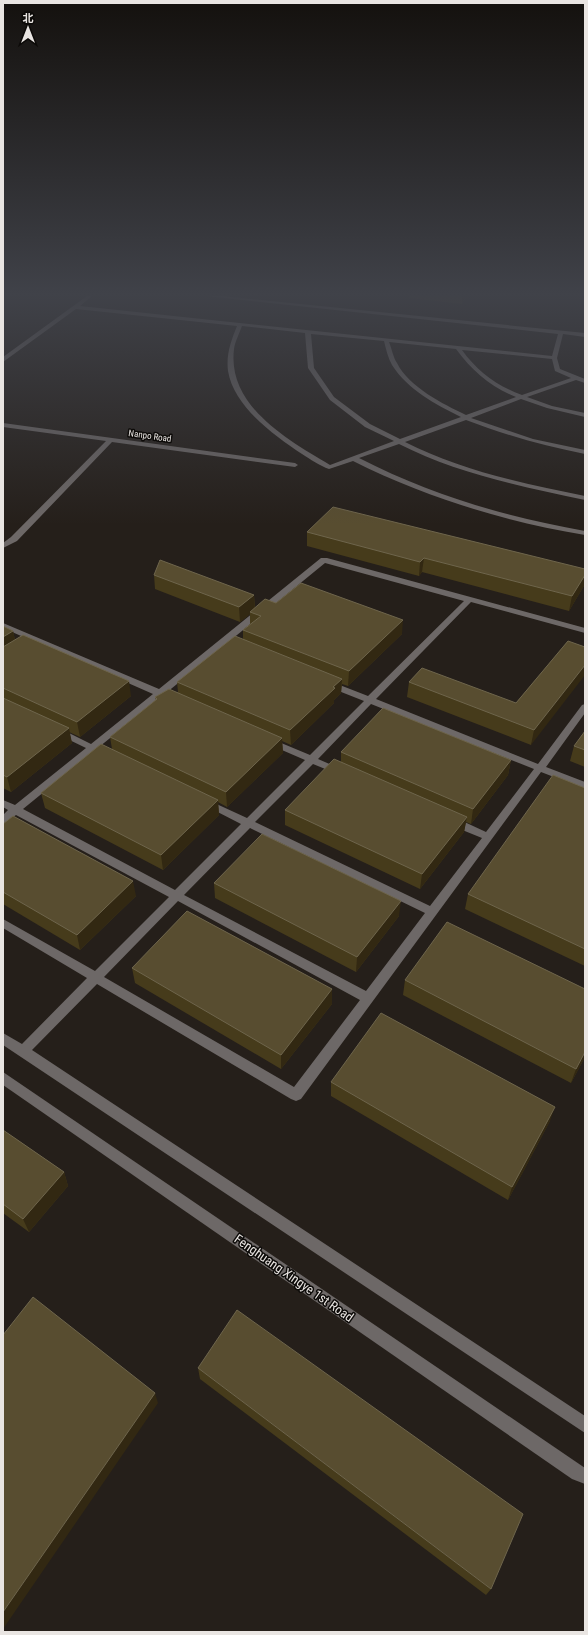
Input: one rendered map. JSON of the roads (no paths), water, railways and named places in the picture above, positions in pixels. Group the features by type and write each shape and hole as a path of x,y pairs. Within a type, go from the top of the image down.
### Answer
{"street":[{"path":"231,372 233,379 247,404 257,417 282,438 329,467 575,378"},
{"path":"314,372 317,380 325,390 339,404 362,421 398,442 481,474 523,485 585,498"},
{"path":"399,372 411,384 444,407 466,417 517,436 585,452"},
{"path":"477,372 522,397 551,407 585,415"},
{"path":"562,372 585,381"},
{"name":"Nanpo Road","path":"3,425 295,465"},
{"path":"3,546 14,539 110,440"},
{"path":"353,458 397,480 449,500 509,518 585,534"},
{"path":"3,820 159,693 227,643 324,560 585,631"},
{"path":"23,1051 470,599"},
{"path":"3,625 31,641 174,699"},
{"path":"319,680 585,786"},
{"path":"3,923 296,1095 585,707"},
{"path":"51,728 106,754"},
{"path":"261,737 347,775"},
{"path":"199,799 432,912"},
{"path":"3,803 368,998"},
{"path":"446,818 488,837"},
{"path":"3,1038 585,1425"},
{"name":"Fenghuang Xingye 1st Road","path":"3,1078 571,1469 585,1476"}]}
